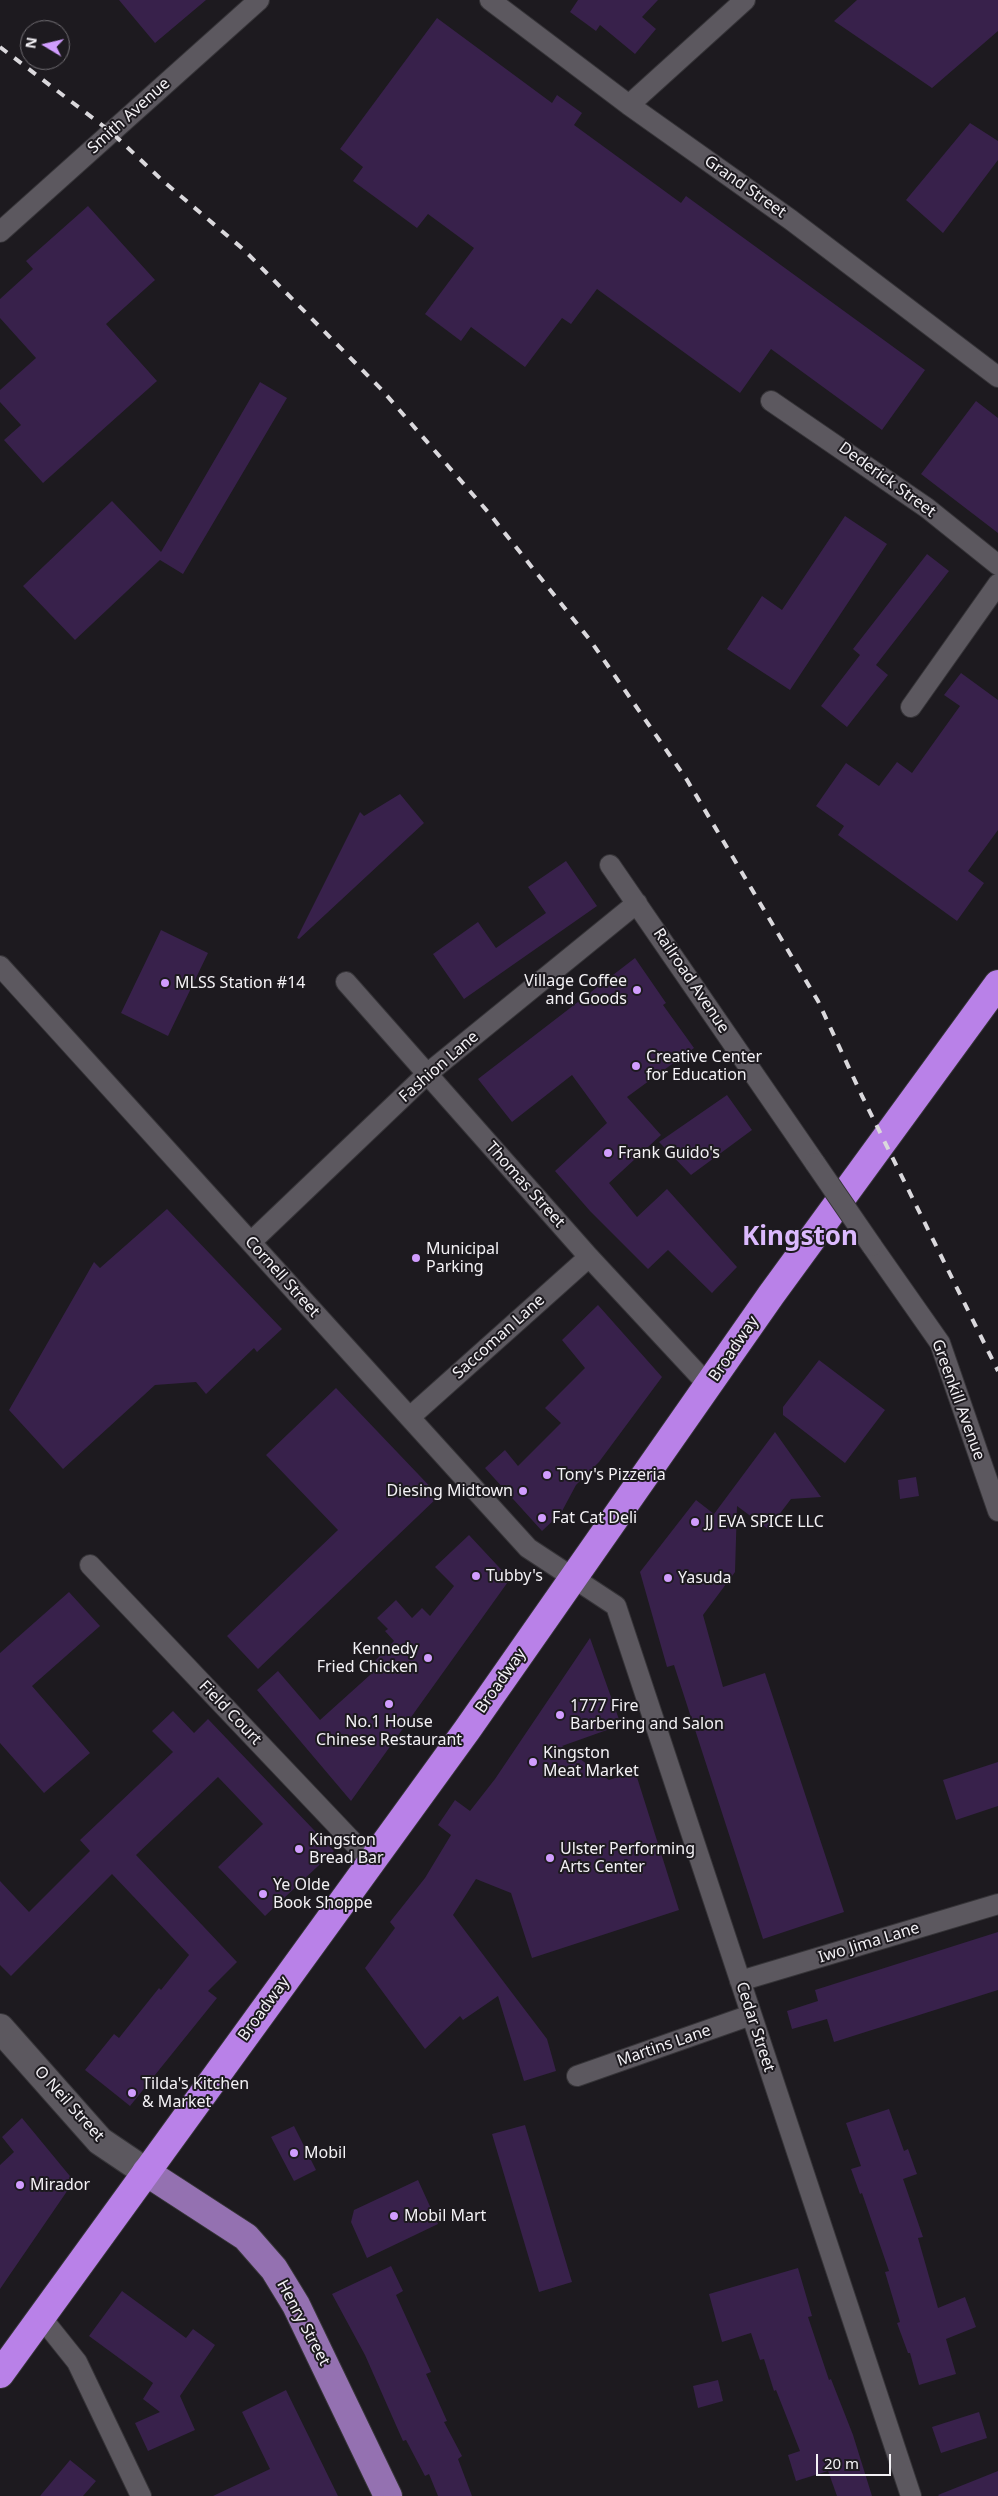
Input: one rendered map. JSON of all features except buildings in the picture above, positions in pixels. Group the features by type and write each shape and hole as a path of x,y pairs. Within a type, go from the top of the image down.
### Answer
{"highway":[{"name":"Broadway","path":"0,2374 573,1579 771,1295 998,984"}],"main road":[{"name":"Henry Street","path":"146,2172 246,2237 274,2269 300,2311 388,2496"}],"street":[{"name":"Smith Avenue","path":"0,232 259,0"},
{"name":"Grand Street","path":"490,0 629,105 791,220 998,377"},
{"path":"629,105 745,0"},
{"name":"Dederick Street","path":"771,401 927,508 998,565"},
{"path":"911,707 998,584"},
{"name":"Railroad Avenue","path":"610,865 872,1246"},
{"name":"Fashion Lane","path":"250,1242 427,1074 637,903"},
{"name":"Cornell Street","path":"0,966 528,1548 573,1579"},
{"name":"Thomas Street","path":"346,982 589,1257 708,1386"},
{"name":"Greenkill Avenue","path":"872,1246 940,1344 998,1511"},
{"name":"Saccoman Lane","path":"410,1417 589,1257"},
{"name":"Field Court","path":"90,1565 371,1861"},
{"name":"Cedar Street","path":"573,1579 616,1606 911,2496"},
{"name":"Iwo Jima Lane","path":"740,1981 998,1904"},
{"name":"Martins Lane","path":"577,2076 751,2015"},
{"name":"O Neil Street","path":"0,2028 100,2141 146,2172"},
{"path":"41,2317 77,2362 141,2496"}],"railway":[{"path":"0,47 111,132 163,181 243,249 382,390 488,512 590,640 687,780 818,1001 862,1096 998,1371"}],"place":[{"name":"MLSS Station #14","path":"165,983"},
{"name":"Village Coffee and Goods","path":"637,990"},
{"name":"Creative Center for Education","path":"636,1066"},
{"name":"Frank Guido's","path":"608,1153"},
{"name":"Municipal Parking","path":"416,1258"},
{"name":"Tony's Pizzeria","path":"547,1475"},
{"name":"Diesing Midtown","path":"523,1491"},
{"name":"Fat Cat Deli","path":"542,1518"},
{"name":"JJ EVA SPICE LLC","path":"695,1522"},
{"name":"Tubby's","path":"476,1576"},
{"name":"Yasuda","path":"668,1578"},
{"name":"Kennedy Fried Chicken","path":"428,1658"},
{"name":"No.1 House Chinese Restaurant","path":"389,1704"},
{"name":"1777 Fire Barbering and Salon","path":"560,1715"},
{"name":"Kingston Meat Market","path":"533,1762"},
{"name":"Kingston Bread Bar","path":"299,1849"},
{"name":"Ulster Performing Arts Center","path":"550,1858"},
{"name":"Ye Olde Book Shoppe","path":"263,1894"},
{"name":"Tilda's Kitchen & Market","path":"132,2093"},
{"name":"Mobil","path":"294,2153"},
{"name":"Mirador","path":"20,2185"},
{"name":"Mobil Mart","path":"394,2216"}],"district":[{"name":"Kingston","path":"800,1238"}]}
